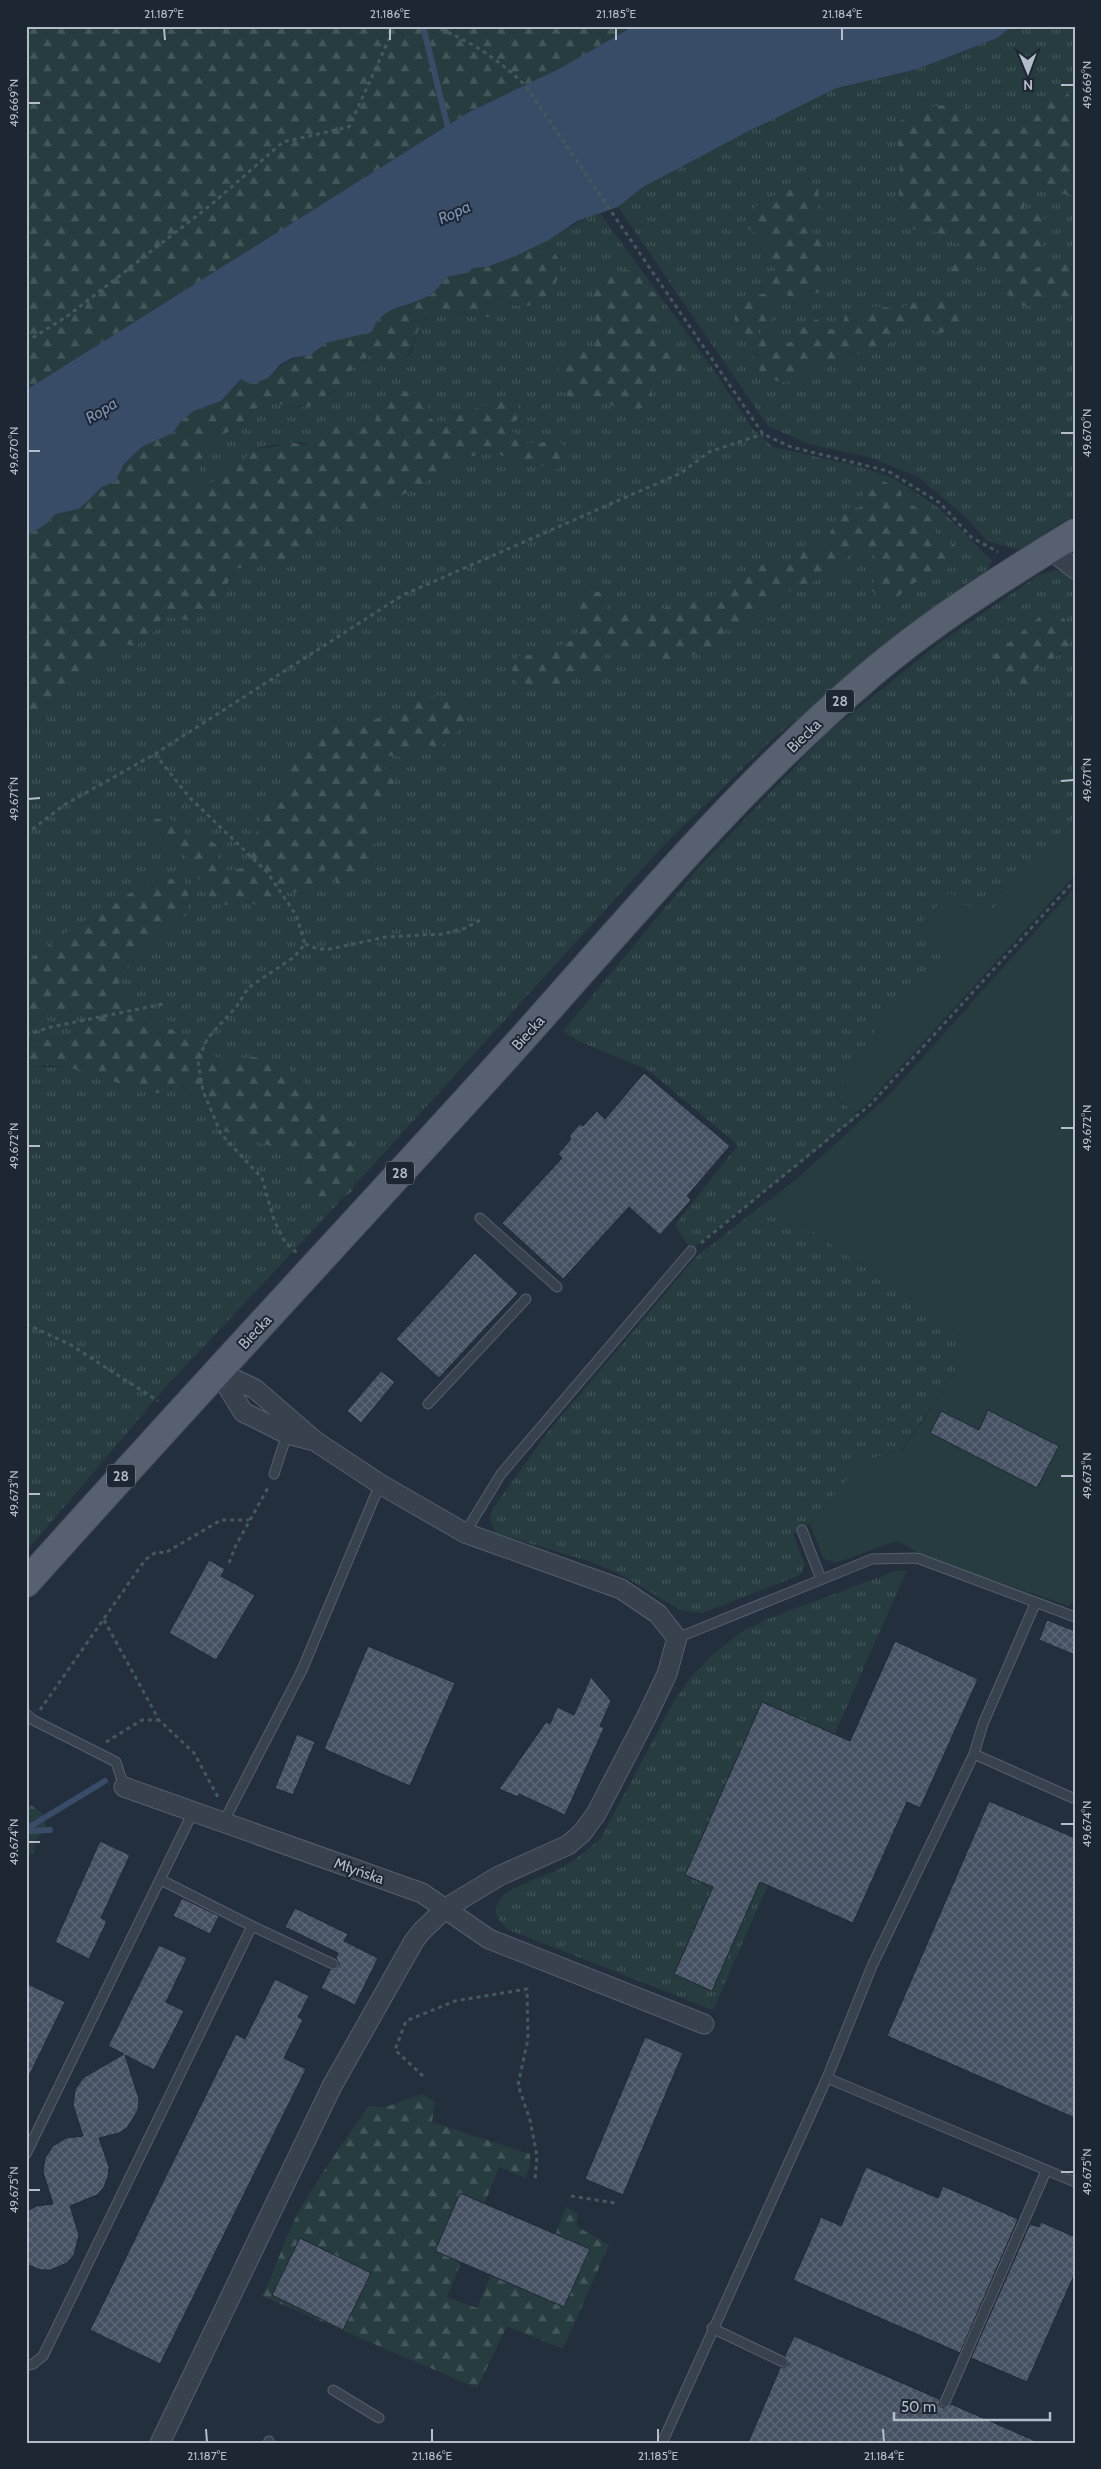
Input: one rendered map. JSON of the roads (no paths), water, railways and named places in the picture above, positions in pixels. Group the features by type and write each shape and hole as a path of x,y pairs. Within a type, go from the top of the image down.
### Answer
{"main road":[{"name":"Biecka","path":"26,1583 177,1414 313,1269 724,815 786,753 868,676 952,613 1075,533"}],"street":[{"path":"1039,555 1075,569"},
{"path":"218,1371 243,1412 286,1434 315,1441"},
{"path":"160,2443 332,2086 414,1941 446,1908 499,1876 568,1845 582,1833 596,1814 646,1718 667,1674 677,1638 658,1614 621,1588 465,1533 380,1484 315,1441 255,1389 218,1371"},
{"name":"Młyńska","path":"124,1788 193,1812 225,1818 422,1893 489,1939 704,2024"}],"lane":[{"path":"480,1218 557,1288"},
{"path":"465,1533 500,1474 691,1251"},
{"path":"428,1404 526,1299"},
{"path":"274,1474 286,1434"},
{"path":"225,1818 302,1670 380,1484"},
{"path":"802,1530 821,1580"},
{"path":"677,1638 872,1559 917,1558 1035,1604 1075,1617"},
{"path":"662,2443 712,2328 827,2078 872,1966 974,1754 983,1724 1035,1604"},
{"name":"Młyńska","path":"30,1717 116,1762 124,1788"},
{"path":"974,1754 1075,1799"},
{"path":"27,2149 193,1812"},
{"path":"161,1880 333,1964"},
{"path":"26,2366 33,2364 43,2356 252,1926"},
{"path":"827,2078 1075,2182"},
{"path":"945,2402 1046,2171"},
{"path":"712,2328 783,2362"},
{"path":"334,2390 379,2418"}],"water":[{"name":"Ropa","path":"634,26 1013,26 997,38 918,69 837,88 749,131 643,187 618,207 577,221 549,240 516,256 487,267 473,268 468,273 446,277 437,289 427,296 386,313 378,321 372,332 326,343 311,355 292,358 281,364 268,378 256,383 247,383 241,379 221,401 194,411 181,421 173,433 142,447 124,464 115,482 102,487 79,509 56,514 46,524 26,536 26,390 469,112 559,69"}],"waterway":[{"path":"423,26 449,132"},
{"path":"26,1829 105,1781"},
{"path":"26,1831 50,1830"}]}
